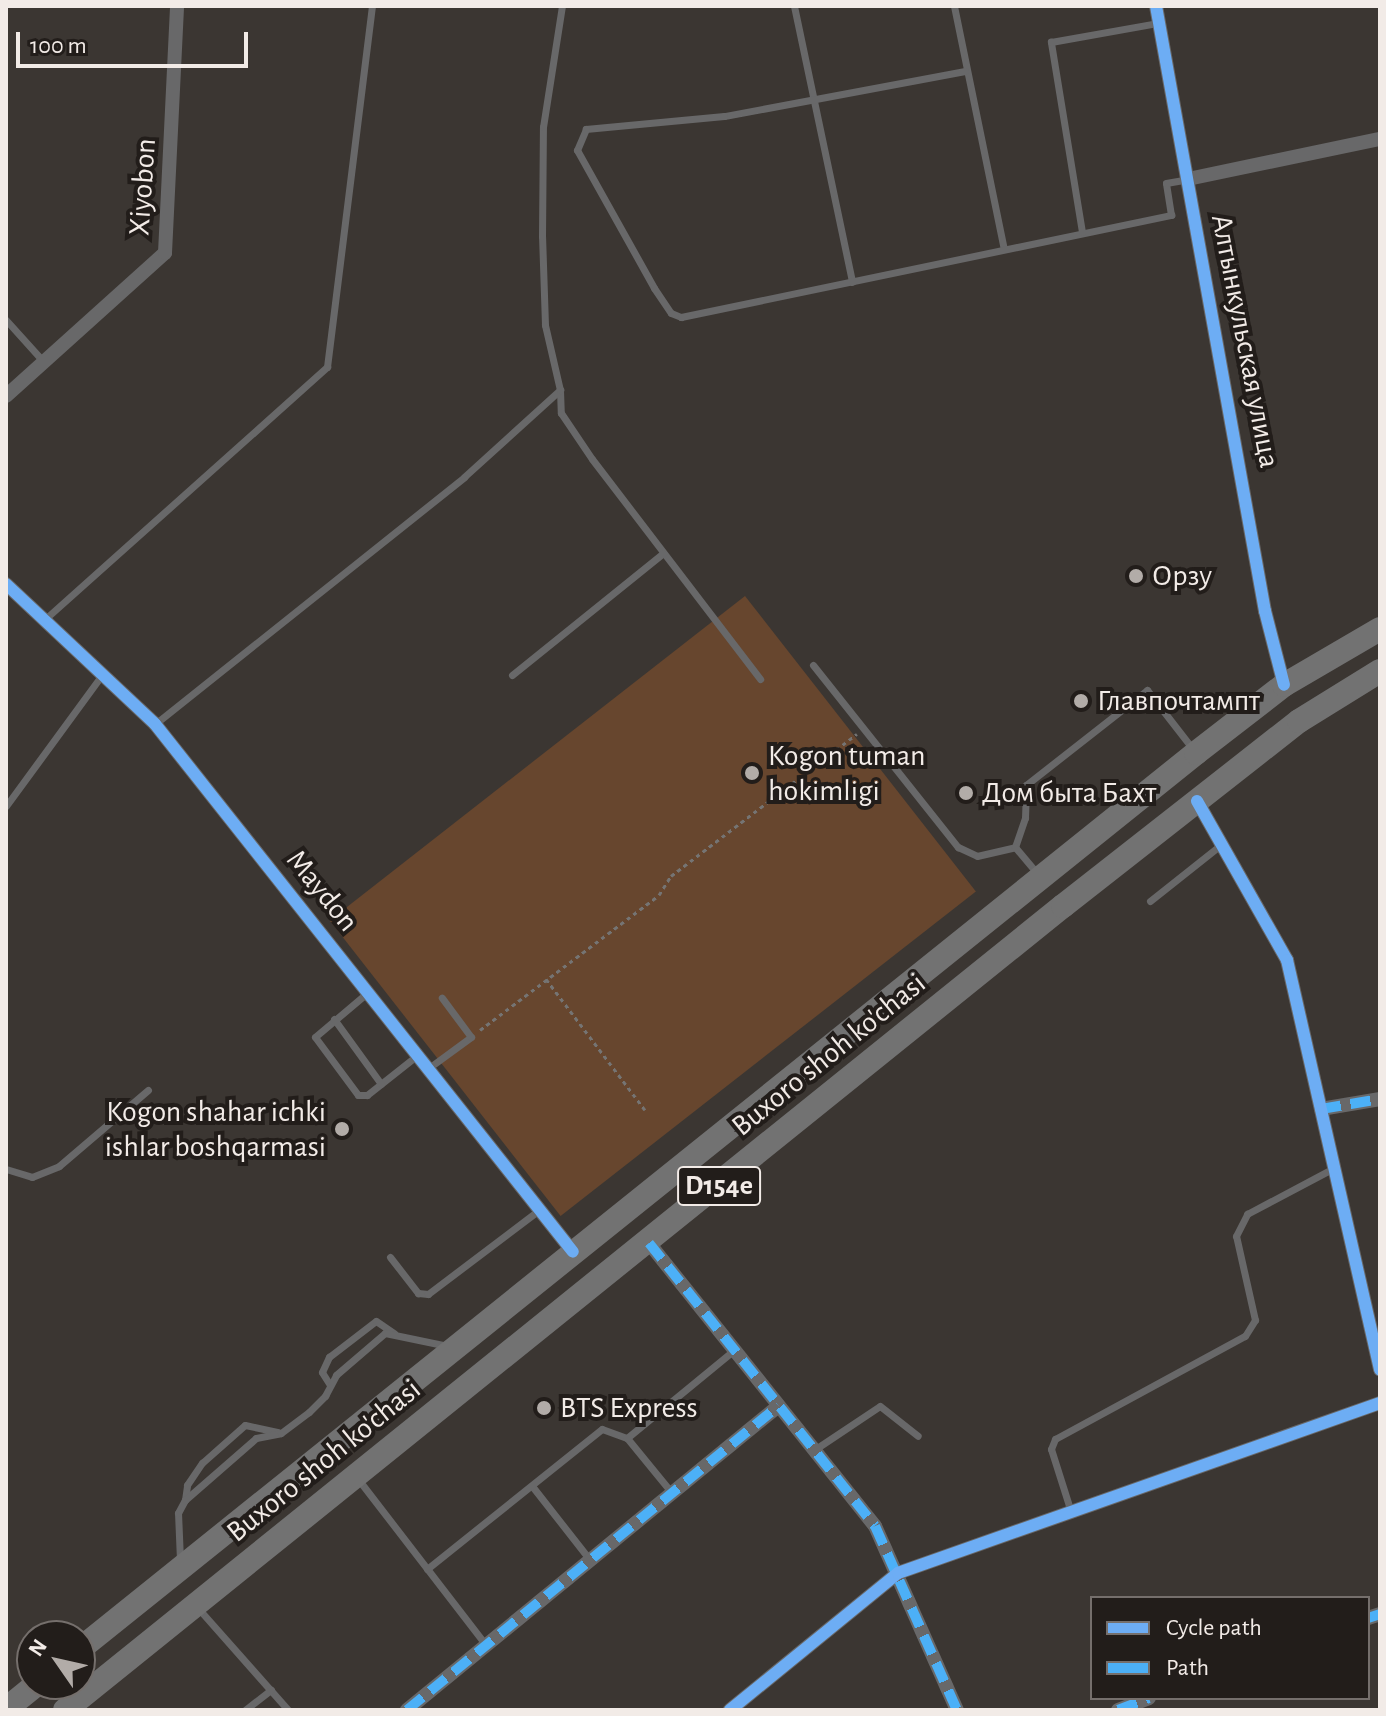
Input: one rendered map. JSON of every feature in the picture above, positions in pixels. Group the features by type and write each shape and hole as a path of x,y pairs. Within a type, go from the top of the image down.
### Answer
{"main road":[{"name":"Buxoro shoh ko'chasi","path":"96,1636 1196,753 1284,685 1380,629"},
{"name":"Buxoro shoh ko'chasi","path":"65,1710 649,1243 1063,906 1299,721 1380,671"},
{"path":"1041,878 1063,906"},
{"path":"573,1252 599,1283"}],"street":[{"name":"Xiyobon","path":"6,396 165,253 177,6"},
{"name":"Алтынкульская улица","path":"1156,6 1265,611 1284,685"},
{"path":"1188,179 1380,139"},
{"name":"Maydon","path":"6,584 155,724 430,1067 573,1252"},
{"path":"1197,801 1287,960 1380,1370"},
{"path":"1321,1109 1380,1099"},
{"path":"649,1243 875,1526 957,1710"},
{"path":"730,1710 898,1573 1380,1403"},
{"path":"407,1710 779,1406"},
{"path":"1118,1710 1144,1700"}],"lane":[{"path":"44,620 327,367 372,6"},
{"path":"562,6 543,127 542,236 545,325 560,390 561,413 760,679"},
{"path":"794,6 852,282"},
{"path":"954,6 1004,249"},
{"path":"1082,232 1051,42 1159,22"},
{"path":"965,71 811,97 724,116 586,129 577,150 671,313 681,317 1171,215 1166,183 1188,179"},
{"path":"6,320 44,362"},
{"path":"155,724 464,477 560,390"},
{"path":"512,675 663,553"},
{"path":"813,665 958,847 977,856 1015,847"},
{"path":"6,806 102,675"},
{"path":"1015,847 1025,818 1026,785 1147,690 1196,753"},
{"path":"1150,901 1222,844"},
{"path":"1015,847 1041,878"},
{"path":"369,991 315,1037 358,1095 381,1084 419,1054"},
{"path":"430,1067 471,1037 442,998"},
{"path":"334,1019 381,1084"},
{"path":"6,1169 32,1177 59,1166 148,1090"},
{"path":"1071,1512 1051,1449 1055,1439 1245,1336 1255,1320 1236,1236 1247,1214 1334,1168"},
{"path":"390,1257 418,1293 428,1294 541,1209"},
{"path":"330,1385 322,1372 329,1357 370,1324 381,1321 396,1334"},
{"path":"181,1568 178,1513 185,1500 256,1438 281,1433 317,1404 330,1385 385,1333 454,1348"},
{"path":"627,1438 734,1350"},
{"path":"814,1450 880,1406 918,1436"},
{"path":"185,1500 187,1485 202,1463 245,1425 281,1433"},
{"path":"427,1569 602,1429 627,1438 672,1493"},
{"path":"356,1477 486,1645"},
{"path":"532,1486 590,1560"},
{"path":"195,1606 288,1710"},
{"path":"245,1710 271,1690"}],"path":[{"path":"471,1037 864,729"},
{"path":"546,979 645,1110"}],"shaded area":[{"path":"745,596 976,892 561,1216 330,920"}],"marked path":[{"path":"1321,1109 1380,1099"},
{"path":"649,1243 875,1526 957,1710"},
{"path":"407,1710 779,1406"},
{"path":"1370,1617 1380,1614"},
{"path":"1118,1710 1144,1700"}],"cycle path":[{"path":"1156,6 1265,611 1284,685"},
{"path":"6,584 155,724 573,1252"},
{"path":"1197,801 1287,960 1380,1370"},
{"path":"730,1710 898,1573 1380,1403"}],"place":[{"name":"Орзу","path":"1136,576"},
{"name":"Главпочтампт","path":"1081,701"},
{"name":"Kogon tuman hokimligi","path":"752,773"},
{"name":"Дом быта Бахт","path":"966,793"},
{"name":"Kogon shahar ichki ishlar boshqarmasi","path":"342,1129"},
{"name":"BTS Express","path":"544,1408"}]}
